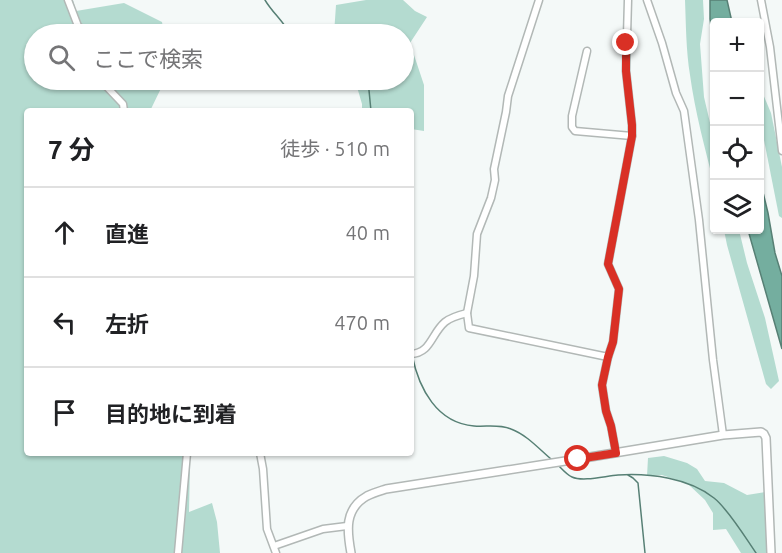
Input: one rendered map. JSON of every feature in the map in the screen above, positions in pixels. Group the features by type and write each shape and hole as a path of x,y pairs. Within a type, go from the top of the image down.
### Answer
{"street":[{"path":"68,0 77,24"},
{"path":"539,0 508,96 494,169 495,180 491,198 477,234 474,276 467,313 469,328 608,357"},
{"path":"616,453 602,385 613,342 619,289 608,264 632,136 626,71 628,0"},
{"path":"646,0 684,111 699,220 711,350 723,435"},
{"path":"761,0 770,48 782,152"},
{"path":"587,51 572,117 572,127 575,131 632,136"},
{"path":"110,90 123,104 124,108"},
{"path":"414,354 426,349 434,333 446,320 467,313"},
{"path":"351,553 347,526 353,508 366,496 386,489 723,435 761,432 766,438 771,553"},
{"path":"178,553 187,456"},
{"path":"261,456 267,529 275,549 323,529 347,526"}],"shaded area":[{"path":"0,0 73,0 76,11 124,3 162,24 24,24 24,90 160,90 151,108 24,108 24,456 188,456 190,463 189,512 212,503 217,522 220,553 0,553"},
{"path":"366,0 403,0 415,11 427,17 414,37 414,24 335,24 336,5"},
{"path":"685,0 703,0 704,19 700,44 704,97 710,123 710,169 700,130 688,56"},
{"path":"710,0 727,0 731,18 710,18"},
{"path":"414,55 424,85 424,131 414,129 414,108 362,108 358,90 414,90"},
{"path":"764,96 771,113 782,167 782,218 779,216 764,140"},
{"path":"764,196 782,276 782,349 749,234 764,234"},
{"path":"725,234 740,234 765,318 779,381 771,389 766,384"},
{"path":"664,456 687,463 697,469 705,481 724,483 747,495 765,492 768,553 741,553 726,529 713,530 713,513 705,500 688,484 662,475 647,476 648,458"}],"waterway":[{"path":"265,0 284,24"},
{"path":"369,90 371,108"},
{"path":"414,364 425,392 440,411 450,418 474,426 511,429 528,439 552,460"},
{"path":"558,465 568,475 577,478 643,475 669,478 693,486 714,498 725,509 756,553"},
{"path":"628,475 638,483 645,553"}],"route":[{"path":"578,459 616,453 602,385 613,342 619,289 608,264 610,246 632,136 626,71 626,43"}]}
